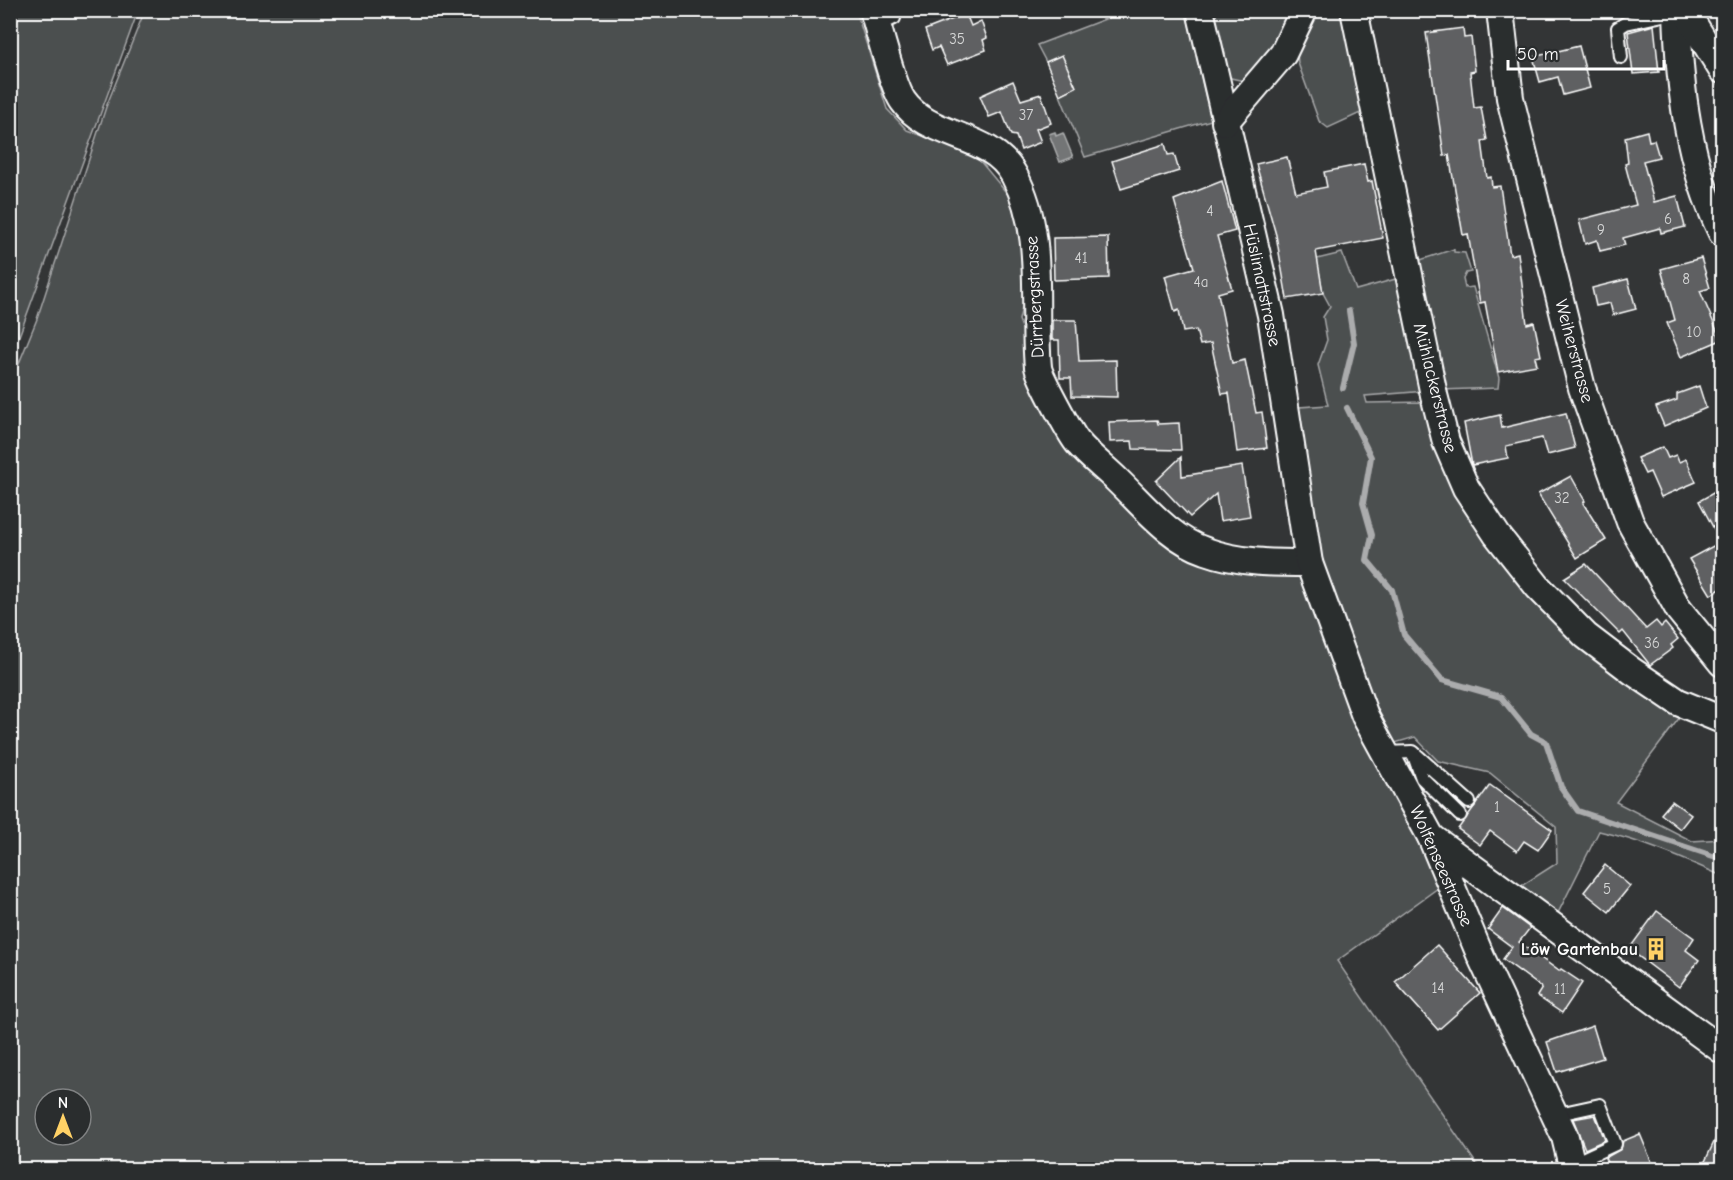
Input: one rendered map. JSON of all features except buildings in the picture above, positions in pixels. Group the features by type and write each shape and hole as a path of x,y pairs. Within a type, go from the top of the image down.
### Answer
{"street":[{"name":"Hüslimattstrasse","path":"1200,10 1271,315 1309,563"},
{"path":"1225,122 1282,54 1304,10"},
{"name":"Mühlackerstrasse","path":"1354,10 1434,395 1446,442 1466,488 1497,535 1538,587 1586,636 1678,702 1722,720"},
{"name":"Weiherstrasse","path":"1500,10 1510,98 1582,388 1630,522 1679,610 1722,663"},
{"path":"1680,11 1722,70"},
{"path":"1680,11 1679,63 1686,123 1722,232"},
{"name":"Dürrbergstrasse","path":"882,16 902,100 914,113 932,124 990,148 1011,168 1021,188 1031,219 1036,274 1038,370 1077,442 1173,534 1204,551 1245,562 1309,563"},
{"name":"Wolfenseestrasse","path":"1309,563 1365,716 1431,837 1481,957 1554,1115 1573,1167"},
{"path":"1431,837 1722,1050"}],"lane":[{"path":"1621,57 1618,28 1626,22 1680,11"},
{"path":"1386,753 1413,752 1469,802"},
{"path":"1413,752 1422,778 1460,815"},
{"path":"1554,1115 1600,1105 1616,1144 1573,1167"}],"shaded area":[{"path":"145,10 856,11 887,109 907,130 975,155 1010,197 1021,240 1024,299 1019,320 1038,370 1077,442 1173,534 1309,563 1449,880 1337,961 1480,1169 11,1170 11,383 37,319 106,107"},
{"path":"10,11 138,11 18,339 10,258"},
{"path":"1126,11 1186,11 1211,120 1085,157 1060,95 1076,87 1062,56 1046,62 1037,45"},
{"path":"1209,11 1293,11 1281,44 1244,81 1231,78 1223,70"},
{"path":"1313,11 1349,11 1369,109 1328,128 1319,121 1298,63 1296,43"},
{"path":"1055,132 1056,136 1063,133 1073,157 1060,162 1049,134"},
{"path":"1454,249 1454,252 1465,253 1471,272 1466,273 1463,279 1465,288 1473,287 1499,378 1498,388 1441,390 1414,262"},
{"path":"1342,253 1356,290 1403,277 1426,391 1365,396 1367,403 1426,402 1490,543 1680,717 1616,802 1692,841 1722,839 1722,876 1662,850 1599,831 1558,913 1521,886 1557,863 1556,827 1490,773 1438,761 1415,737 1395,743 1386,737 1320,578 1299,407 1328,405 1318,365 1327,340 1323,317 1330,306 1323,293 1317,259"}],"waterway":[{"path":"1343,388 1354,343 1349,311"},
{"path":"1347,408 1371,457 1363,503 1372,535 1367,560 1392,590 1404,635 1442,680 1501,697 1531,734 1546,742 1561,787 1578,811 1722,859"}],"place":[{"name":"Löw Gartenbau","path":"1656,949"}]}
